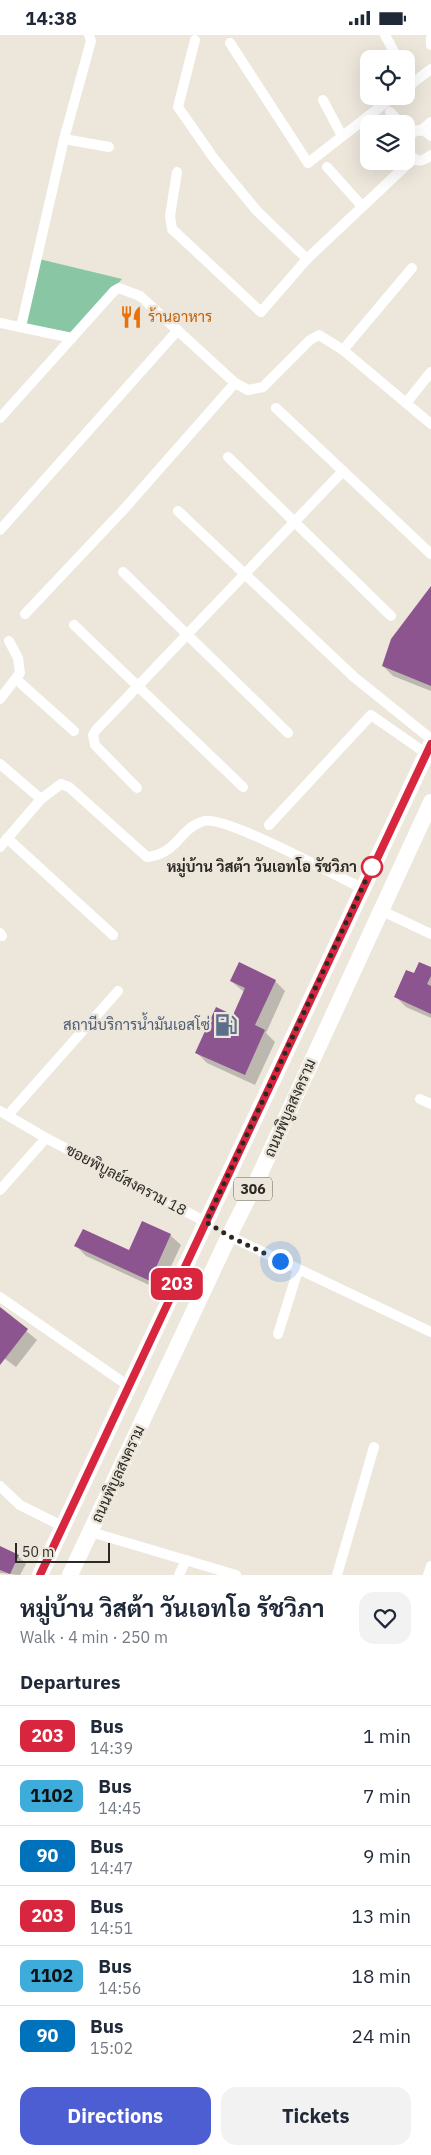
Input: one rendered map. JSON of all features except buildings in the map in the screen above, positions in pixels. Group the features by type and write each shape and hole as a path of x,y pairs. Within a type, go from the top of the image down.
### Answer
{"main road":[{"name":"ถนนพิบูลสงคราม","path":"40,1575 430,746"},
{"name":"ถนนพิบูลสงคราม","path":"70,1575 259,1176 431,802"},
{"path":"206,1222 229,1236"}],"street":[{"path":"21,327 64,139 91,41 89,35"},
{"path":"385,35 393,50"},
{"path":"195,40 178,107 216,160 257,211 306,259"},
{"path":"230,43 308,163 382,105"},
{"path":"415,81 431,69"},
{"path":"323,100 342,136"},
{"path":"390,112 393,115"},
{"path":"415,130 431,122"},
{"path":"415,133 431,136"},
{"path":"64,139 109,147"},
{"path":"415,158 421,160 431,155"},
{"path":"327,167 361,205"},
{"path":"177,173 170,215 172,229 261,312 306,259 361,205 400,170"},
{"path":"343,350 412,268"},
{"path":"0,418 12,407 114,291 119,288 140,296 235,383 248,390 263,387 315,336 320,335 343,350 431,424"},
{"path":"0,323 72,338"},
{"path":"0,530 178,330"},
{"path":"406,403 431,372"},
{"path":"25,614 125,508 235,383"},
{"path":"0,403 12,407"},
{"path":"276,408 431,554"},
{"path":"228,457 391,616"},
{"path":"137,788 94,745 93,740 96,730 294,520 343,471"},
{"path":"178,511 430,746"},
{"path":"123,572 288,733"},
{"path":"74,625 243,787"},
{"path":"0,699 16,679 20,668 9,641"},
{"path":"16,679 74,731"},
{"path":"269,825 371,715 430,746"},
{"path":"0,764 41,799"},
{"path":"0,847 41,799 61,784 68,787 147,857 162,855 195,824 205,820 217,820 260,838 362,888"},
{"path":"8,838 113,935"},
{"path":"380,910 431,934"},
{"path":"4,1113 118,991"},
{"path":"420,1099 431,1104"},
{"name":"ซอยพิบูลย์สงคราม 18","path":"4,1113 46,1138 206,1222"},
{"path":"0,1190 46,1138"},
{"path":"229,1236 431,1331"},
{"path":"278,1334 298,1270"},
{"path":"0,1297 130,1387"},
{"path":"337,1575 374,1447"},
{"path":"0,1487 20,1505 62,1526"},
{"path":"91,1532 236,1575"},
{"path":"179,1575 186,1560"},
{"path":"428,1575 431,1567"}],"green space":[{"path":"35,258 122,279 72,335 22,324"}],"bus line":[{"name":"203","path":"40,1575 431,744"}],"place":[{"name":"ร้านอาหาร","path":"131,317"},
{"name":"หมู่บ้าน วิสต้า วันเอทโอ รัชวิภา","path":"372,867"},
{"name":"สถานีบริการน้ำมันเอสโซ่","path":"226,1025"}],"route":[{"path":"280,1261 229,1236 206,1222 372,867"}]}
